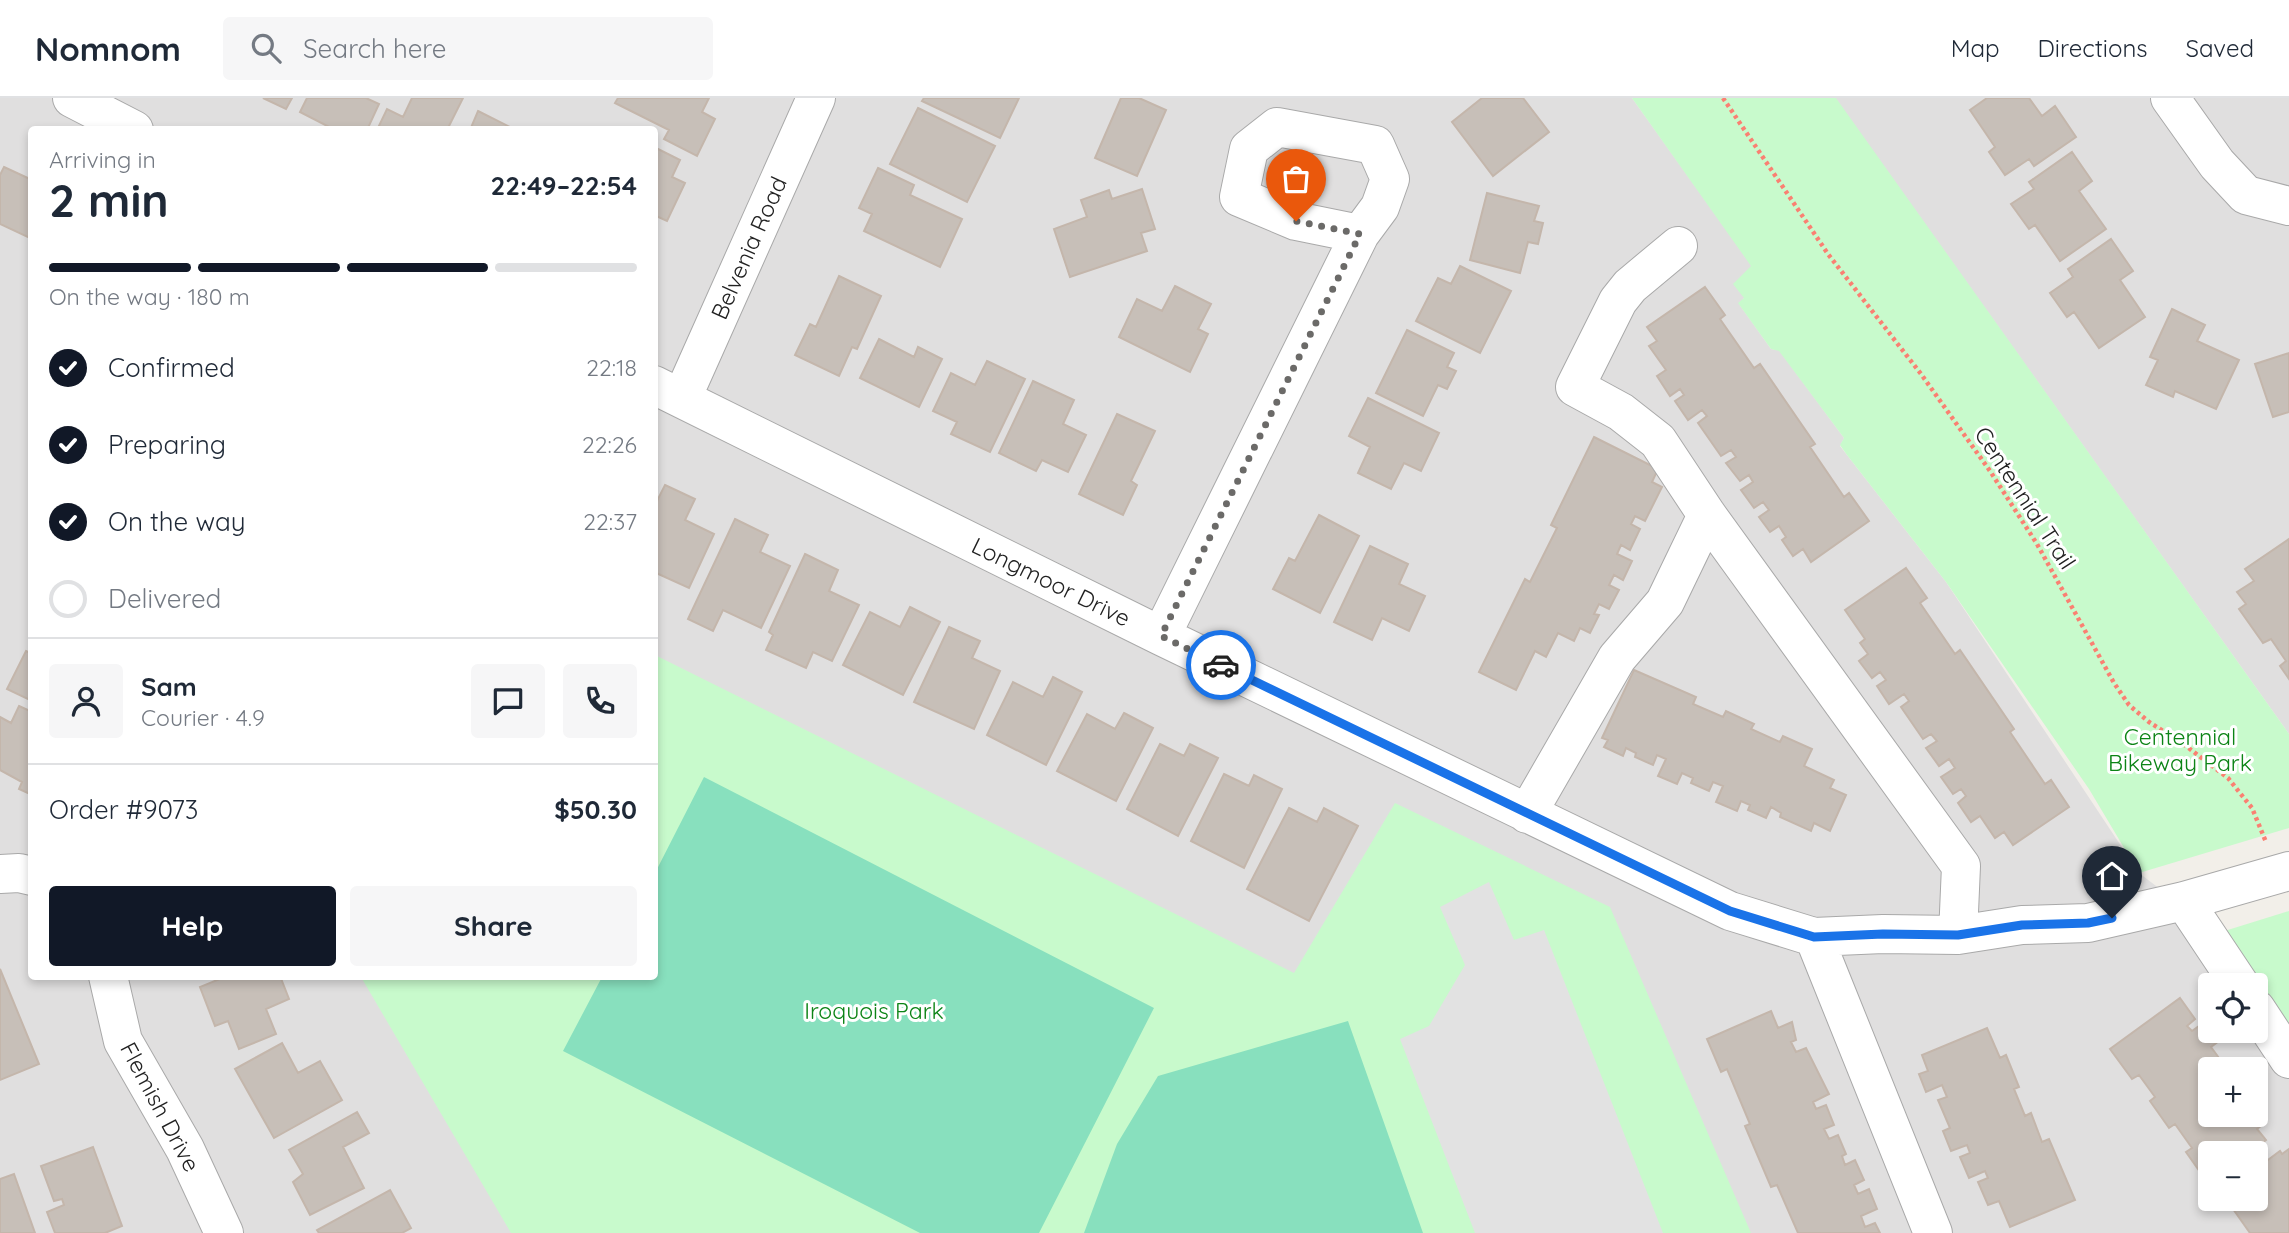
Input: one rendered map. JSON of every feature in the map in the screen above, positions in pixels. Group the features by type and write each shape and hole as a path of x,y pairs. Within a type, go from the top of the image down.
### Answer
{"street":[{"path":"72,98 126,126"},
{"name":"Belvenia Road","path":"668,392 816,98"},
{"path":"2170,98 2217,164 2246,195 2289,206"},
{"path":"1161,636 1360,234"},
{"path":"1678,246 1630,286 1618,301 1575,387 1621,412 1658,441 1707,515 1961,866 1958,935"},
{"name":"Longmoor Drive","path":"668,392 1161,636 1730,911 1814,937 1958,935 2022,925 2088,923 2184,901 2283,873"},
{"path":"1527,814 1617,658 1665,602 1707,515"},
{"path":"0,874 28,875"},
{"path":"2184,901 2232,973"},
{"path":"1814,937 1933,1233"},
{"name":"Flemish Drive","path":"109,980 123,1041 185,1149 224,1233"},
{"path":"2268,1027 2289,1059"}],"path":[{"name":"Centennial Trail","path":"1723,98 1828,254 1921,374 1990,471 2037,544 2114,683 2129,705 2228,778 2252,808 2283,873"}],"shaded area":[{"path":"0,98 1632,98 1752,266 1744,298 1739,304 1771,349 1779,350 1844,438 1840,446 1946,582 2139,873 2218,933 2242,973 2198,973 2198,1043 2268,1043 2268,1035 2289,1041 2289,1233 0,1233"},
{"path":"1835,98 2289,98 2289,734 2015,350"},
{"path":"1489,882 1514,940 1544,930 1663,1233 1475,1233 1400,1039 1429,1026 1465,965 1440,907"}],"green space":[{"name":"Centennial Bikeway Park","path":"1632,98 1836,98 2289,734 2289,828 2139,873 2089,789 1946,582 1847,455 1840,445 1844,438 1779,351 1771,349 1738,303 1744,298 1733,284 1751,266"},
{"name":"Iroquois Park","path":"658,656 1294,973 1395,803 1610,907 1751,1233 511,1233 363,980 658,980"},
{"path":"704,777 1154,1008 1039,1233 920,1233 563,1051 600,980 658,980 658,867"},
{"path":"2289,911 2289,1041 2268,1009 2268,973 2244,973 2218,933"},
{"path":"1348,1021 1423,1233 1084,1233 1117,1144 1158,1076"}],"building":[{"path":"263,98 292,98 286,109"},
{"path":"307,98 366,98 379,104 369,126 327,126 300,112"},
{"path":"412,98 463,98 449,126 379,126 387,109 403,117"},
{"path":"618,98 709,98 702,112 715,119 697,156 664,139 669,130 615,103"},
{"path":"924,98 1019,98 1000,138 922,101"},
{"path":"1121,98 1139,98 1166,110 1137,176 1095,158"},
{"path":"1482,98 1523,98 1549,132 1493,176 1452,122"},
{"path":"1987,98 2029,98 2042,116 2055,106 2076,137 2034,166 2029,159 2005,175 1989,152 1995,147 1970,110"},
{"path":"918,108 995,146 967,202 890,164"},
{"path":"478,111 508,126 472,126"},
{"path":"658,149 680,160 672,177 685,183 667,221 658,217"},
{"path":"2072,152 2092,181 2079,191 2106,229 2060,261 2035,225 2029,229 2011,204 2034,189 2029,182"},
{"path":"4,167 28,178 28,237 0,224 0,175"},
{"path":"878,168 914,185 910,195 962,219 940,267 864,231 872,214 859,208"},
{"path":"1142,189 1155,229 1141,233 1147,251 1070,277 1054,229 1087,217 1081,200 1109,190 1112,199"},
{"path":"1487,193 1539,206 1534,221 1543,223 1538,244 1528,242 1520,273 1470,260"},
{"path":"2111,239 2133,271 2120,280 2145,317 2099,348 2074,312 2067,317 2050,293 2073,277 2068,269"},
{"path":"1460,266 1511,291 1480,353 1416,321 1438,278 1451,284"},
{"path":"839,276 881,296 857,349 852,347 839,376 795,355 810,324 816,327"},
{"path":"1175,286 1211,304 1198,329 1208,334 1190,372 1119,337 1137,299 1162,311"},
{"path":"1705,287 1725,315 1720,319 1754,368 1760,364 1815,444 1810,447 1844,497 1849,493 1869,521 1811,562 1803,549 1793,556 1782,540 1786,537 1779,526 1770,532 1759,517 1769,510 1763,502 1754,508 1741,490 1753,482 1749,475 1740,481 1726,463 1736,457 1731,450 1721,456 1698,423 1707,416 1702,410 1688,420 1675,401 1684,395 1680,389 1670,396 1657,376 1666,370 1649,346 1657,341 1647,327"},
{"path":"2172,309 2205,325 2197,341 2239,360 2216,409 2175,391 2173,397 2146,385 2158,360 2150,357"},
{"path":"1407,330 1454,353 1447,367 1456,371 1447,389 1438,385 1423,416 1376,393"},
{"path":"879,339 914,357 918,347 942,359 919,407 860,378"},
{"path":"2289,353 2289,412 2273,417 2255,364"},
{"path":"987,361 1025,379 990,452 951,434 957,422 933,411 951,373 975,385"},
{"path":"1033,381 1074,400 1063,424 1086,435 1068,472 1042,460 1036,471 999,453"},
{"path":"1368,398 1439,433 1421,471 1404,463 1391,489 1358,473 1370,447 1349,436"},
{"path":"1117,414 1155,431 1131,481 1137,485 1123,515 1079,494"},
{"path":"1594,437 1658,469 1652,482 1662,487 1645,521 1635,516 1631,524 1640,529 1630,550 1621,545 1617,554 1632,561 1623,580 1614,575 1609,585 1619,590 1609,609 1599,604 1594,614 1599,615 1590,633 1580,628 1574,641 1558,633 1546,657 1535,651 1516,690 1479,672 1525,579 1530,582 1557,528 1551,525"},
{"path":"665,485 695,499 685,520 714,534 689,588 658,574 658,499"},
{"path":"1319,515 1359,536 1320,613 1273,589 1289,558 1295,561"},
{"path":"735,519 768,535 760,552 790,566 761,628 723,610 713,631 688,619"},
{"path":"2289,539 2289,679 2280,666 2286,661 2271,639 2263,643 2239,609 2246,604 2237,592 2254,581 2245,569"},
{"path":"1370,546 1408,564 1399,584 1425,596 1409,631 1382,618 1372,640 1334,622"},
{"path":"805,554 838,570 829,591 859,605 832,661 813,652 806,668 766,650 773,635 769,632"},
{"path":"1906,568 1927,598 1920,603 1955,654 1960,650 2014,729 2010,732 2045,784 2051,780 2069,807 2013,845 2004,832 1995,838 1980,816 1971,822 1958,803 1966,796 1961,789 1953,794 1941,777 1955,768 1949,759 1939,766 1926,748 1937,741 1931,734 1923,739 1901,707 1909,701 1904,694 1889,704 1877,686 1886,680 1880,672 1872,678 1859,661 1868,654 1860,643 1865,639 1845,610"},
{"path":"910,607 940,622 903,695 843,665 870,612 900,627"},
{"path":"949,627 980,641 972,658 1000,671 974,729 914,702"},
{"path":"26,651 28,652 28,699 7,689"},
{"path":"1634,670 1696,697 1693,704 1723,717 1726,711 1754,724 1751,729 1780,742 1783,736 1812,749 1804,766 1834,780 1830,788 1846,795 1830,831 1814,823 1811,831 1780,817 1781,813 1771,807 1766,818 1748,810 1750,805 1741,801 1737,811 1716,802 1723,786 1713,782 1709,791 1691,783 1693,778 1682,773 1677,784 1658,776 1666,759 1657,755 1653,765 1635,757 1636,753 1626,748 1623,756 1604,747 1608,740 1602,738"},
{"path":"1053,677 1082,692 1046,765 987,735 1013,682 1043,697"},
{"path":"19,706 28,710 28,793 19,789 22,782 0,770 0,717 11,723"},
{"path":"1124,713 1153,728 1116,801 1057,771 1087,714 1115,729"},
{"path":"1160,744 1184,756 1190,744 1218,758 1178,836 1127,809"},
{"path":"1224,774 1249,786 1254,775 1282,789 1244,868 1191,841"},
{"path":"1289,808 1317,822 1324,808 1358,826 1309,921 1247,889"},
{"path":"0,969 39,1064 0,1080"},
{"path":"217,980 282,980 289,999 266,1009 276,1034 239,1049 228,1021 215,1026 200,987"},
{"path":"2180,998 2195,1019 2187,1026 2192,1031 2198,1027 2198,1043 2216,1043 2211,1047 2218,1057 2198,1057 2198,1127 2260,1127 2257,1129 2266,1140 2198,1141 2198,1169 2186,1152 2192,1148 2175,1124 2169,1128 2150,1101 2155,1097 2139,1075 2132,1079 2110,1049"},
{"path":"1771,1011 1778,1028 1792,1022 1796,1040 1791,1042 1796,1052 1806,1048 1829,1094 1813,1102 1816,1109 1826,1105 1834,1125 1824,1129 1829,1139 1838,1135 1846,1154 1842,1156 1845,1165 1855,1160 1864,1180 1854,1185 1858,1194 1869,1189 1877,1209 1861,1216 1865,1227 1875,1223 1880,1233 1798,1233 1777,1185 1771,1187 1745,1126 1750,1124 1727,1069 1721,1072 1707,1039"},
{"path":"1987,1028 2000,1058 2006,1055 2019,1087 2014,1089 2025,1116 2031,1113 2042,1142 2049,1139 2075,1200 2010,1227 1999,1201 1988,1205 1978,1182 1988,1178 1985,1171 1969,1178 1960,1157 1970,1153 1967,1145 1951,1151 1943,1131 1950,1128 1938,1100 1947,1097 1942,1085 1926,1092 1919,1074 1928,1071 1922,1055"},
{"path":"282,1043 298,1073 320,1061 342,1100 274,1138 235,1069"},
{"path":"357,1112 369,1133 343,1147 364,1188 310,1215 293,1182 303,1174 289,1150"},
{"path":"93,1147 122,1226 105,1233 55,1233 47,1212 64,1205 62,1199 54,1201 41,1166"},
{"path":"2289,1149 2289,1233 2250,1233 2234,1211 2268,1211 2268,1160 2280,1151 2282,1154"},
{"path":"14,1174 35,1233 0,1233 0,1179"},
{"path":"390,1190 411,1228 402,1233 319,1233 317,1230"}],"way so far":[{"path":"1221,665 1161,636 1360,234 1296,221"}],"route":[{"path":"1221,665 1730,911 1814,937 1958,935 2022,925 2088,923 2112,918"}]}
